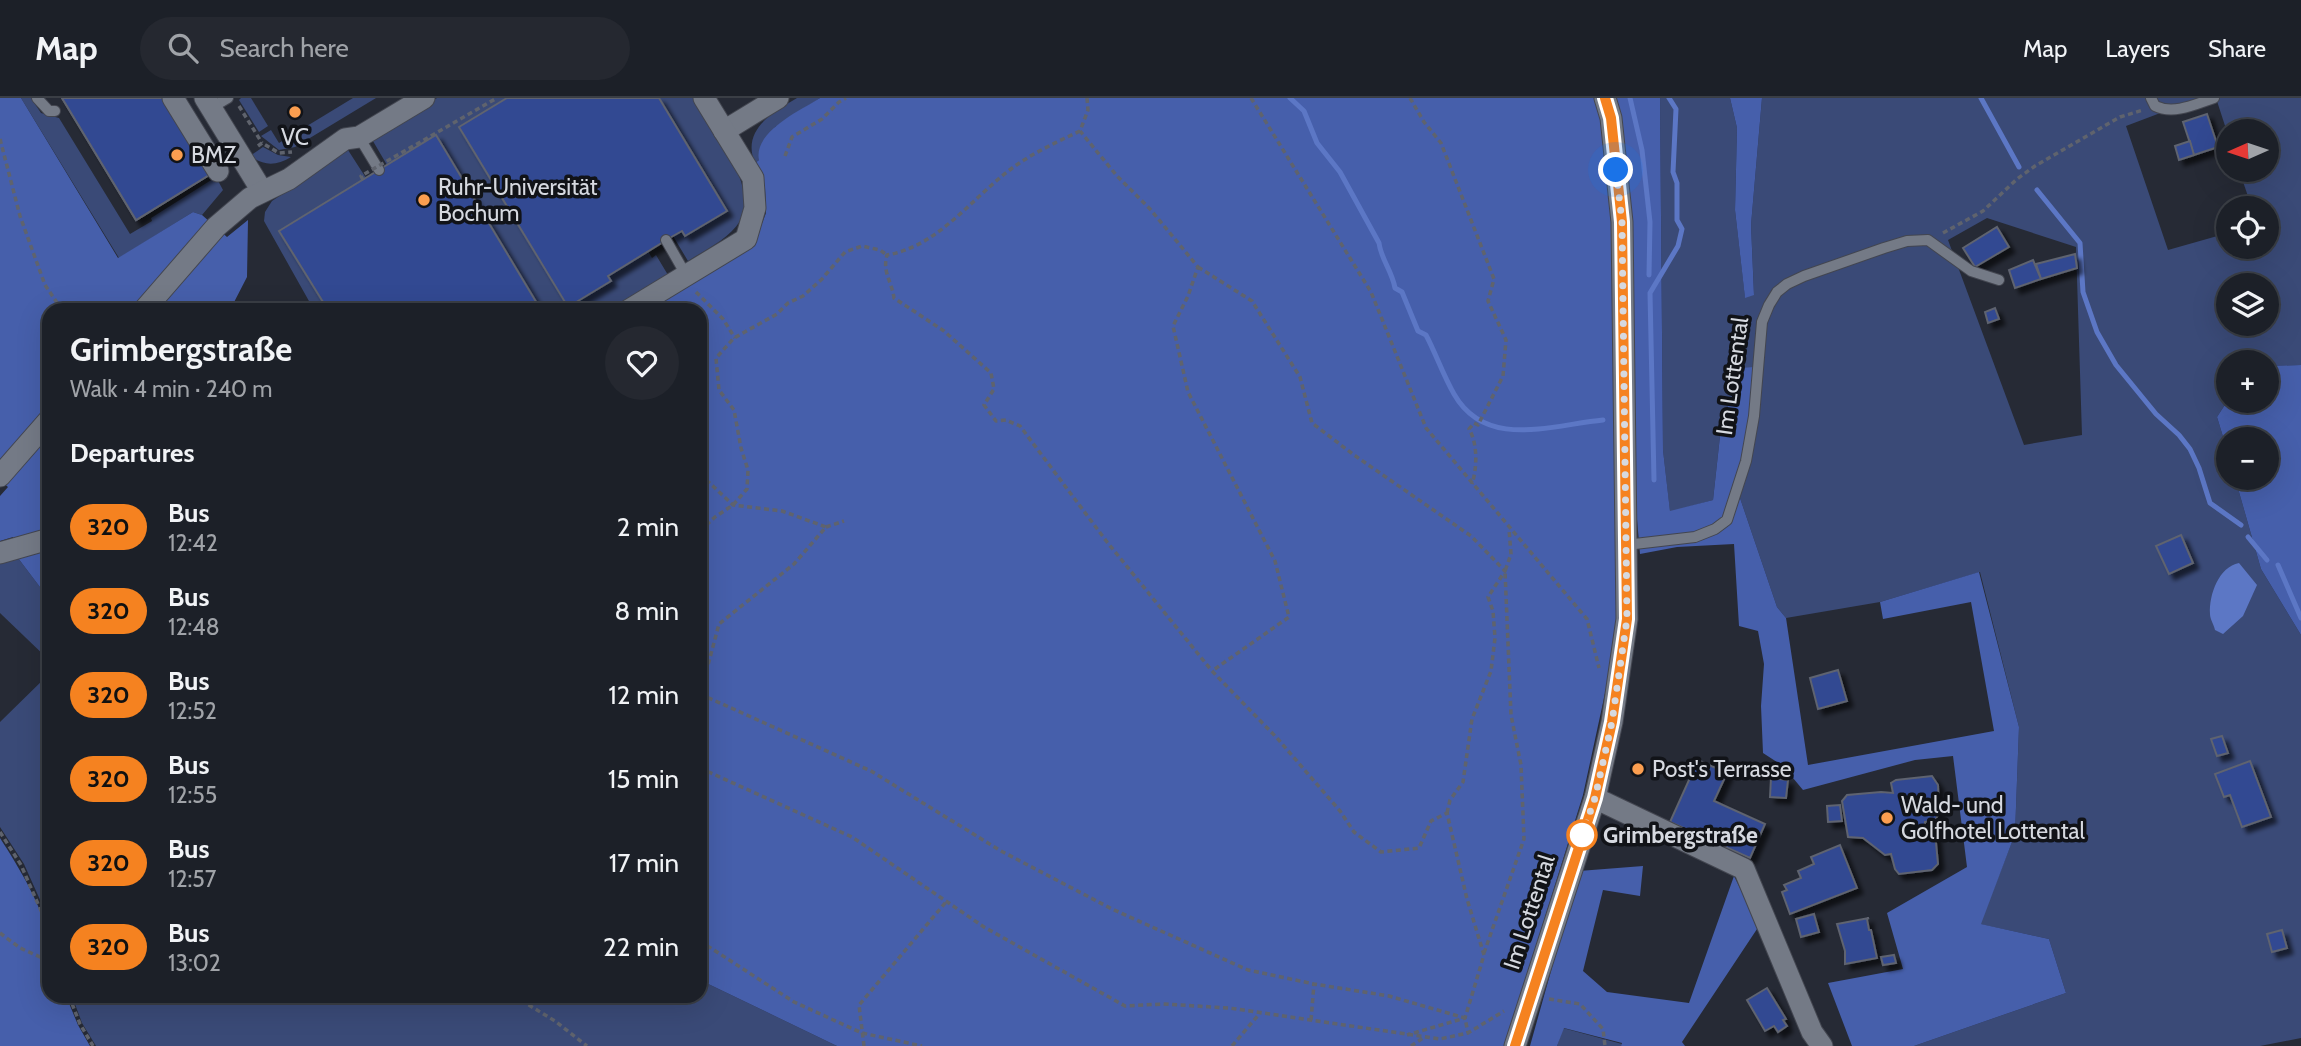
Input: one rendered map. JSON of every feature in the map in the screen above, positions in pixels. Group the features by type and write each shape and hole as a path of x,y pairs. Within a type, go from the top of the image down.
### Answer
{"street":[{"path":"173,98 227,166 262,191"},
{"path":"151,303 216,227 262,191 289,179 345,139 359,137 424,98"},
{"path":"641,303 746,239 755,208 753,178 704,98"},
{"path":"723,131 778,98"},
{"name":"Im Lottental","path":"1515,1046 1595,798 1612,722 1627,619 1622,222 1611,118 1605,98"},
{"path":"215,101 227,166"},
{"path":"0,476 42,428"},
{"path":"8,550 42,541"},
{"path":"1595,798 1744,869 1812,1032 1822,1046"}],"lane":[{"path":"37,98 49,111 55,111"},
{"path":"2153,102 2167,110 2214,98"},
{"path":"359,137 379,170"},
{"path":"666,240 685,276"},
{"path":"1928,240 1971,271 1999,280"},
{"name":"Im Lottental","path":"1626,545 1689,538 1714,529 1727,520 1746,461 1754,416 1762,322 1777,292 1804,276 1907,241 1928,240"}],"path":[{"path":"234,98 262,143 279,153 297,150"},
{"path":"363,180 361,176 497,98"},
{"path":"785,156 792,137 822,119 838,102 846,98"},
{"path":"707,524 733,505 747,489 748,470 734,410 719,390 716,358 735,338 803,296 845,252 862,246 880,250 887,255 901,253 926,240 1018,164 1080,131 1088,110 1087,98"},
{"path":"1251,98 1371,292 1426,428 1587,619 1600,672"},
{"path":"1410,98 1441,143 1446,155 1494,279 1488,301 1506,340 1503,376 1478,425 1474,423 1469,429 1473,436 1477,467 1472,484"},
{"path":"1928,240 1983,211 2017,178 2120,117 2153,102"},
{"path":"1080,131 1198,267 1252,301 1300,377 1312,423 1471,536 1505,571 1511,715 1521,765 1524,839 1465,1018 1468,1033"},
{"path":"0,139 20,216 44,285 57,303"},
{"path":"227,166 262,143"},
{"path":"887,255 884,266 894,298 944,331 991,373 994,389 984,405 996,421 1006,420 1020,426 1107,542 1212,671 1277,738 1340,811 1354,832 1381,852 1419,848 1431,821 1447,814"},
{"path":"1198,267 1188,296 1173,326 1188,392 1275,561 1289,617 1212,671"},
{"path":"685,276 691,288 706,303"},
{"path":"707,304 723,319 735,338"},
{"path":"707,481 733,505 782,511 826,527"},
{"path":"707,668 719,624 794,564 826,527 844,521"},
{"path":"1484,955 1467,899 1447,814 1450,800 1463,782 1472,719 1491,671 1495,638 1493,611 1488,597 1505,571 1511,554 1509,529"},
{"path":"707,697 871,771 1001,851 1112,909 1248,970 1389,996 1465,1018"},
{"path":"707,771 852,837 984,927 1125,1006 1163,1004 1229,1008 1440,1039 1468,1033 1531,995 1580,1004 1603,1029 1605,1046"},
{"path":"0,832 21,864 42,913"},
{"path":"864,1046 859,1004 947,901"},
{"path":"0,933 20,948 42,958"},
{"path":"707,946 794,1002 862,1032 922,1046"},
{"path":"1311,1020 1314,984"},
{"path":"72,1003 93,1046"},
{"path":"525,1003 555,1021 587,1046"},
{"path":"1232,1046 1261,1012"},
{"path":"1407,1035 1465,1018"},
{"path":"1411,1046 1423,1038"}],"shaded area":[{"path":"0,98 21,98 118,258 193,212 202,215 227,237 248,220 247,277 234,303 42,303 42,590 18,558 13,537 0,541 0,496 8,487 0,480"},
{"path":"21,98 31,98 41,113 59,118 130,234 216,177 223,190 202,215 193,212 119,258"},
{"path":"251,98 268,126 259,132 239,100"},
{"path":"353,98 376,98 295,147 279,150 261,136 271,130 279,143"},
{"path":"437,98 507,98 459,128 566,303 537,303 436,135 387,165 370,136"},
{"path":"659,98 693,98 731,157 744,191 744,207 740,221 716,244 688,261 673,236 682,231 686,236 727,211"},
{"path":"797,98 820,98 775,127 755,163 752,141 756,132 769,116"},
{"path":"820,98 1660,98 1663,450 1670,511 1713,500 1721,427 1741,368 1754,367 1740,498 1777,607 1786,618 1808,765 1994,731 1971,602 1883,619 1880,602 1979,572 2019,727 2015,834 1981,924 2049,939 2066,993 1914,1046 1852,1046 1828,983 1903,969 1887,913 1967,867 1953,756 1915,760 1803,790 1783,766 1763,753 1761,706 1764,664 1758,631 1739,626 1734,544 1677,547 1640,554 1635,496 1620,624 1583,795 1505,1046 837,1046 707,983 707,303 656,303 757,236 766,213 765,188 755,163 759,160 763,140 791,116"},
{"path":"1660,98 1730,98 1737,128 1735,210 1745,297 1754,294 1751,225 1762,98 2200,98 2126,126 2168,250 2216,236 2216,259 2279,259 2279,196 2248,196 2243,182 2279,182 2279,119 2223,119 2216,98 2301,98 2301,365 2279,366 2279,350 2216,350 2216,413 2220,413 2217,417 2220,427 2216,427 2216,490 2238,490 2261,569 2301,635 2301,1038 2260,1046 1914,1046 2066,993 2049,939 1980,924 2015,834 2019,727 1980,572 1880,602 1786,618 1777,607 1740,498 1749,433 1721,427 1713,500 1670,512 1663,450","holes":["1987,218 2076,247 2082,435 2024,445 1948,240"]},
{"path":"1730,98 1762,98 1751,225 1754,295 1745,298 1735,210 1737,128"},
{"path":"263,147 278,155 291,157 270,164 250,156"},
{"path":"348,150 366,178 280,231 324,303 310,303 264,221 265,212 272,201"},
{"path":"648,251 652,258 656,255 668,275 622,303 575,303 611,281 608,276"},
{"path":"2301,365 2301,635 2261,569 2238,490 2279,490 2279,427 2220,427 2217,417 2220,413 2279,413 2279,366"},
{"path":"18,558 42,590 42,653 0,613 0,564"},
{"path":"2239,563 2257,585 2243,616 2223,634 2215,630 2211,618 2211,598 2221,576"},
{"path":"42,681 42,904 24,864 0,827 0,722"},
{"path":"0,838 15,861 42,915 42,1003 69,1003 90,1046 0,1046"},
{"path":"1643,866 1640,896 1603,890 1583,971 1607,992 1689,1003 1734,876 1759,926 1682,1042 1685,1046 1621,1046 1622,1043 1564,1028 1557,1046 1530,1046 1579,871"},
{"path":"707,983 837,1046 96,1046 82,1023 75,1003 707,1003"},
{"path":"1563,1028 1622,1044 1557,1046"}],"building":[{"name":"BMZ","path":"62,98 125,98 115,104 126,124 143,114 133,98 169,98 214,172 136,220","holes":["141,140 153,160 135,171 123,151"]},
{"name":"BMZ","path":"62,98 169,98 214,172 136,220"},
{"path":"507,98 659,98 727,211 685,236 682,231 673,236 608,276 611,281 575,303 566,303 459,127"},
{"path":"2207,114 2216,148 2194,155 2183,122"},
{"path":"436,135 537,303 324,303 279,231"},
{"path":"2190,141 2194,155 2179,160 2175,146"},
{"path":"1997,227 2009,247 1975,267 1963,248"},
{"path":"2075,254 2077,268 2041,279 2036,264"},
{"path":"2033,260 2041,279 2015,288 2009,270"},
{"path":"1995,308 1999,319 1988,323 1985,312"},
{"path":"2181,535 2193,563 2169,574 2156,546"},
{"path":"1838,670 1847,701 1818,709 1810,678"},
{"path":"2222,736 2228,753 2217,756 2211,739"},
{"path":"1698,760 1727,773 1714,801 1765,824 1750,858 1670,822"},
{"path":"2250,761 2271,817 2242,827 2230,795 2224,797 2215,774"},
{"path":"1932,776 1938,785 1939,812 1936,819 1925,822 1925,828 1932,827 1935,832 1938,864 1932,870 1899,874 1891,854 1885,855 1863,838 1848,837 1842,801 1847,795 1893,793 1891,783 1896,780"},
{"path":"1771,778 1788,780 1786,798 1770,797"},
{"path":"1840,805 1842,821 1828,822 1827,806"},
{"path":"1840,845 1857,888 1790,914 1782,892 1787,890 1784,885 1801,878 1798,871 1814,864 1811,857"},
{"path":"1814,914 1819,932 1801,937 1796,919"},
{"path":"1869,918 1869,930 1877,958 1845,964 1845,951 1837,924"},
{"path":"2282,930 2287,948 2272,952 2267,934"},
{"path":"1894,955 1896,963 1883,965 1881,957"},
{"path":"1767,988 1786,1019 1783,1020 1787,1026 1778,1032 1774,1026 1765,1031 1747,1000"}],"waterway":[{"path":"1290,98 1304,111 1317,143 1340,172 1379,243 1395,288 1402,292 1418,331 1426,335 1450,387 1467,411 1483,422 1501,428 1521,430 1603,420"},
{"path":"1630,98 1642,150 1650,222 1649,275"},
{"path":"1654,480 1650,293 1678,246 1682,229 1677,220 1677,183 1673,172 1676,109 1669,98"},
{"path":"1981,98 2019,167"},
{"path":"2037,190 2080,243 2083,292 2097,332 2116,365 2156,414 2190,449 2210,503 2241,525"},
{"path":"2248,537 2267,560"},
{"path":"2278,565 2301,618"}],"bus line":[{"name":"320","path":"1515,1046 1595,798 1612,722 1627,619 1622,222 1611,118 1605,98"}],"place":[{"name":"VC","path":"295,112"},
{"name":"BMZ","path":"177,155"},
{"name":"Ruhr-Universität Bochum","path":"424,200"},
{"name":"Post's Terrasse","path":"1638,769"},
{"name":"Wald- und Golfhotel Lottental","path":"1887,818"},
{"name":"Grimbergstraße","path":"1582,835"}],"route":[{"path":"1582,835 1595,798 1612,722 1627,619 1622,222 1616,170"}]}
